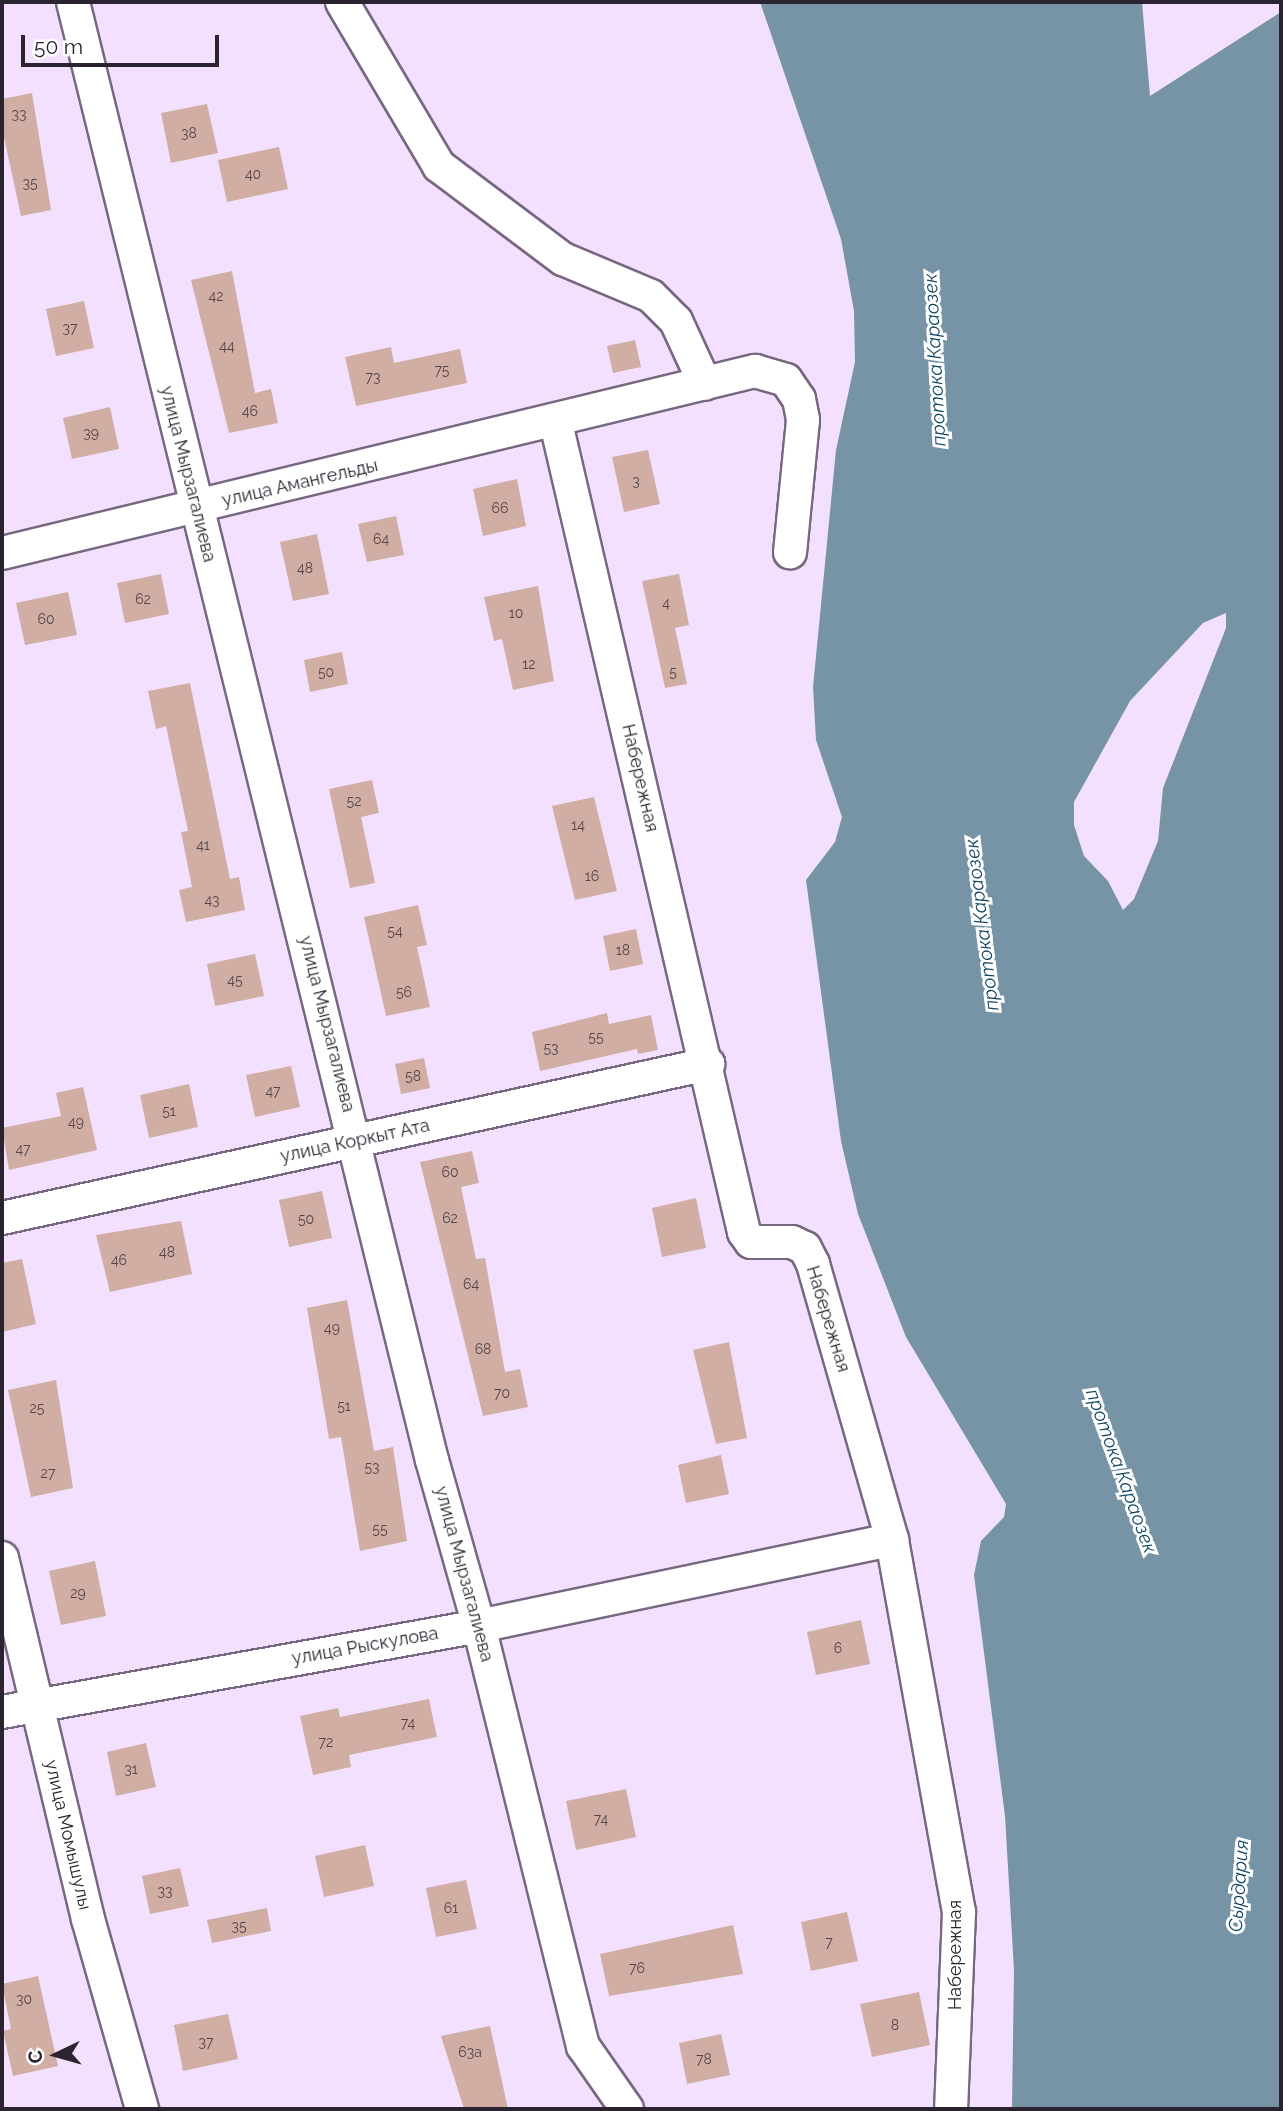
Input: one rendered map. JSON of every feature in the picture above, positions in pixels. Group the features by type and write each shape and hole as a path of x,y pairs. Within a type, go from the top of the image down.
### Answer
{"street":[{"name":"улица Мырзагалиева","path":"73,2 196,508 357,1141 432,1460 479,1626 583,2046 627,2109"},
{"path":"342,2 439,166 563,259 650,296 676,321 705,384"},
{"name":"улица Амангельды","path":"2,553 556,423 755,371 786,380 799,399 803,420 790,552"},
{"name":"Набережная","path":"556,423 708,1064 744,1233 751,1242 792,1242 805,1248 813,1264 892,1540 959,1912 951,2109"},
{"name":"улица Коркыт Ата","path":"2,1217 708,1064"},
{"name":"улица Рыскулова","path":"2,1712 479,1626 892,1540"},
{"name":"улица Момышулы","path":"2,1558 88,1919 142,2109"}],"water":[{"path":"760,2 1142,2 1150,96 1281,12 1281,2109 1012,2109 1014,1970 1005,1816 974,1575 981,1541 1004,1517 1006,1504 906,1337 858,1214 841,1141 806,880 835,842 842,817 816,740 813,687 836,450 855,362 854,311 841,239","holes":["1226,613 1226,628 1163,788 1158,841 1134,899 1123,910 1108,881 1084,856 1074,825 1074,802 1130,701 1203,623"]}],"building":[{"path":"32,93 51,210 21,216 2,128 2,99"},
{"path":"207,104 218,153 171,163 161,113"},
{"path":"279,147 288,189 227,202 218,160"},
{"path":"232,271 255,393 271,389 278,423 229,433 191,280"},
{"path":"84,301 94,348 56,356 46,309"},
{"path":"635,340 641,367 613,373 607,346"},
{"path":"391,347 394,363 460,349 467,383 356,406 345,357"},
{"path":"110,407 119,449 72,459 63,418"},
{"path":"648,450 660,504 624,512 612,457"},
{"path":"517,479 526,526 483,536 473,489"},
{"path":"396,516 404,555 367,562 358,524"},
{"path":"317,534 329,594 293,601 280,542"},
{"path":"161,574 169,614 125,623 117,583"},
{"path":"679,574 689,625 675,628 687,684 665,688 642,581"},
{"path":"538,586 554,681 513,690 502,639 494,641 484,597"},
{"path":"68,592 77,635 25,645 16,603"},
{"path":"342,652 348,684 310,692 304,660"},
{"path":"190,683 230,879 239,877 245,910 186,922 179,890 192,887 181,832 188,831 166,726 156,729 148,691"},
{"path":"372,780 379,813 361,817 375,883 350,888 329,789"},
{"path":"594,797 617,891 575,900 552,806"},
{"path":"418,905 427,945 417,947 430,1007 386,1016 364,917"},
{"path":"636,929 643,964 610,971 603,936"},
{"path":"255,954 264,996 215,1006 207,964"},
{"path":"607,1013 609,1024 651,1015 658,1050 638,1054 637,1049 540,1071 532,1032"},
{"path":"424,1058 430,1088 401,1094 395,1064"},
{"path":"291,1066 300,1107 255,1117 246,1075"},
{"path":"189,1084 198,1127 149,1138 140,1095"},
{"path":"83,1087 97,1150 9,1170 2,1128 61,1116 56,1093"},
{"path":"472,1151 479,1183 461,1187 476,1259 485,1258 505,1372 520,1369 528,1407 483,1416 420,1162"},
{"path":"322,1191 332,1238 289,1247 279,1200"},
{"path":"696,1198 706,1248 662,1257 652,1208"},
{"path":"181,1221 192,1274 110,1292 96,1235"},
{"path":"22,1259 36,1324 2,1332 2,1263"},
{"path":"347,1300 374,1451 393,1447 407,1541 360,1551 341,1437 329,1439 307,1308"},
{"path":"729,1342 747,1438 716,1444 693,1350"},
{"path":"56,1380 73,1488 31,1497 8,1390"},
{"path":"721,1455 729,1494 686,1503 678,1465"},
{"path":"95,1561 106,1616 61,1625 49,1571"},
{"path":"861,1620 870,1664 816,1675 807,1632"},
{"path":"429,1699 437,1737 349,1755 351,1767 313,1775 300,1716 338,1708 340,1717"},
{"path":"146,1743 156,1787 116,1796 107,1752"},
{"path":"626,1789 636,1837 576,1850 566,1801"},
{"path":"365,1845 374,1886 324,1897 315,1856"},
{"path":"180,1868 189,1906 150,1914 142,1876"},
{"path":"466,1880 477,1929 436,1937 426,1888"},
{"path":"267,1908 271,1931 212,1943 207,1920"},
{"path":"847,1912 858,1961 811,1971 801,1922"},
{"path":"733,1925 743,1974 609,1996 600,1954"},
{"path":"38,1976 58,2066 13,2076 3,2031 11,2029 2,1984"},
{"path":"919,1992 930,2045 872,2057 860,2004"},
{"path":"228,2014 238,2059 183,2071 174,2025"},
{"path":"490,2026 508,2109 464,2109 441,2036"},
{"path":"721,2034 730,2075 687,2084 679,2043"}],"water label":[{"name":"протока Караозек","path":"935,360"},
{"name":"протока Караозек","path":"982,925"},
{"name":"протока Караозек","path":"1121,1471"},
{"name":"Сырдария","path":"1239,1886"}]}
